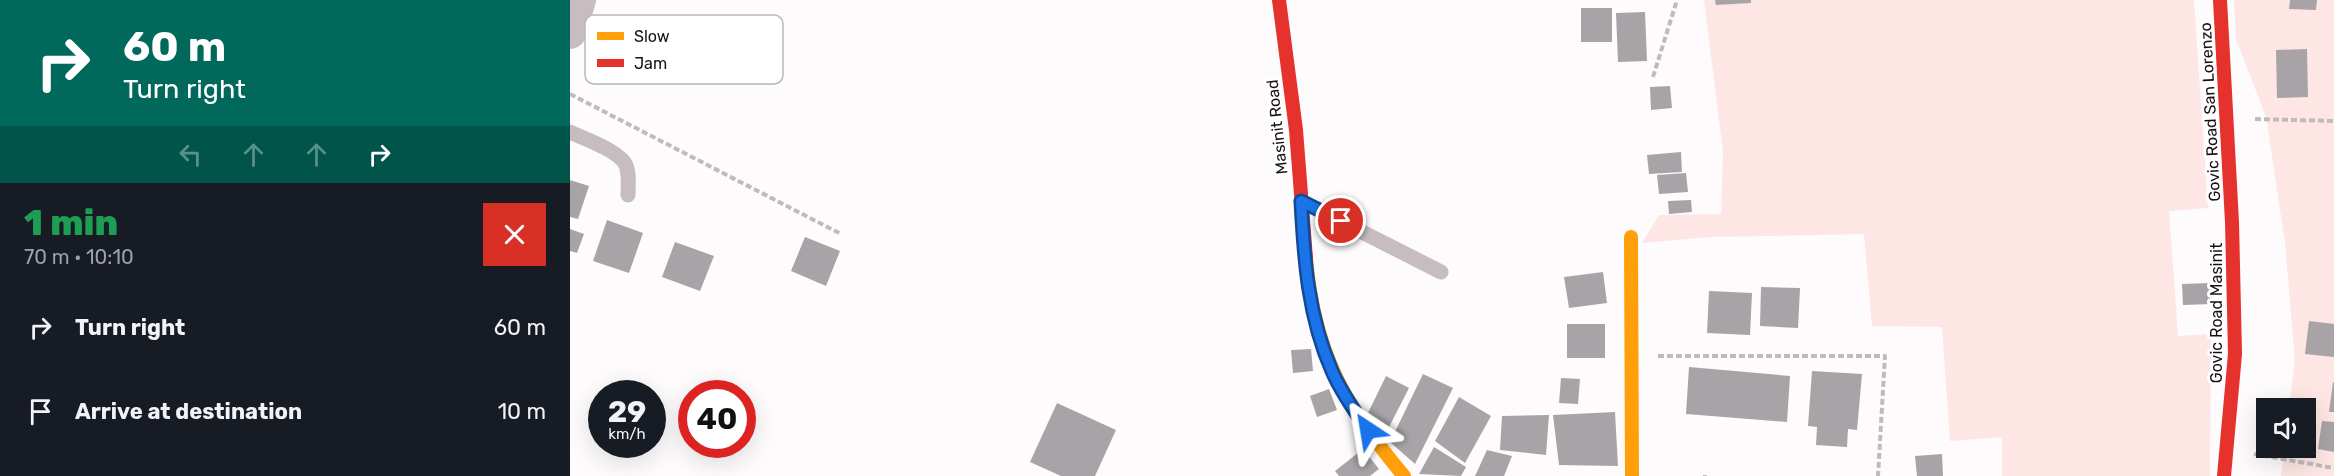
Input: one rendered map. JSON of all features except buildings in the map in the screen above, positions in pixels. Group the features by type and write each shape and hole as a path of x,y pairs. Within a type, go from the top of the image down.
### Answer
{"street":[{"path":"570,33 580,0"},
{"name":"Masinit Road","path":"1279,0 1296,130 1309,294 1320,341 1333,374 1358,416 1399,474"},
{"name":"Govic Road San Lorenzo","path":"2220,0 2232,222"},
{"name":"Govic Road Masinit","path":"2223,476 2235,354 2232,222"},
{"path":"1631,237 1632,476"}],"lane":[{"path":"570,132 606,149 624,163 628,177 628,195"},
{"path":"1301,201 1441,272"}],"path":[{"path":"1653,77 1677,0"},
{"path":"570,94 841,234"},
{"path":"2227,118 2334,121"},
{"path":"1630,356 1885,356 1878,476"},
{"path":"2226,449 2334,468"}],"shaded area":[{"path":"1704,0 2194,0 2208,208 2169,211 2178,336 2211,334 2210,476 2002,476 2002,437 1950,441 1942,327 1872,326 1864,234 1710,237 1642,243 1659,215 1721,214 1723,151"},
{"path":"2234,0 2334,0 2334,476 2281,476 2283,458 2316,458 2316,398 2290,398 2295,361 2285,243 2266,117 2236,39"}],"traffic: slow":[{"path":"1631,237 1632,476"},
{"path":"1306,258 1316,322 1336,376 1365,425 1404,476"}],"traffic: jam":[{"path":"1279,0 1296,130 1306,258"},
{"path":"2220,0 2232,222 2235,354 2224,476"}],"route":[{"path":"1341,221 1301,201 1309,294 1320,341 1333,374 1368,430"}]}
